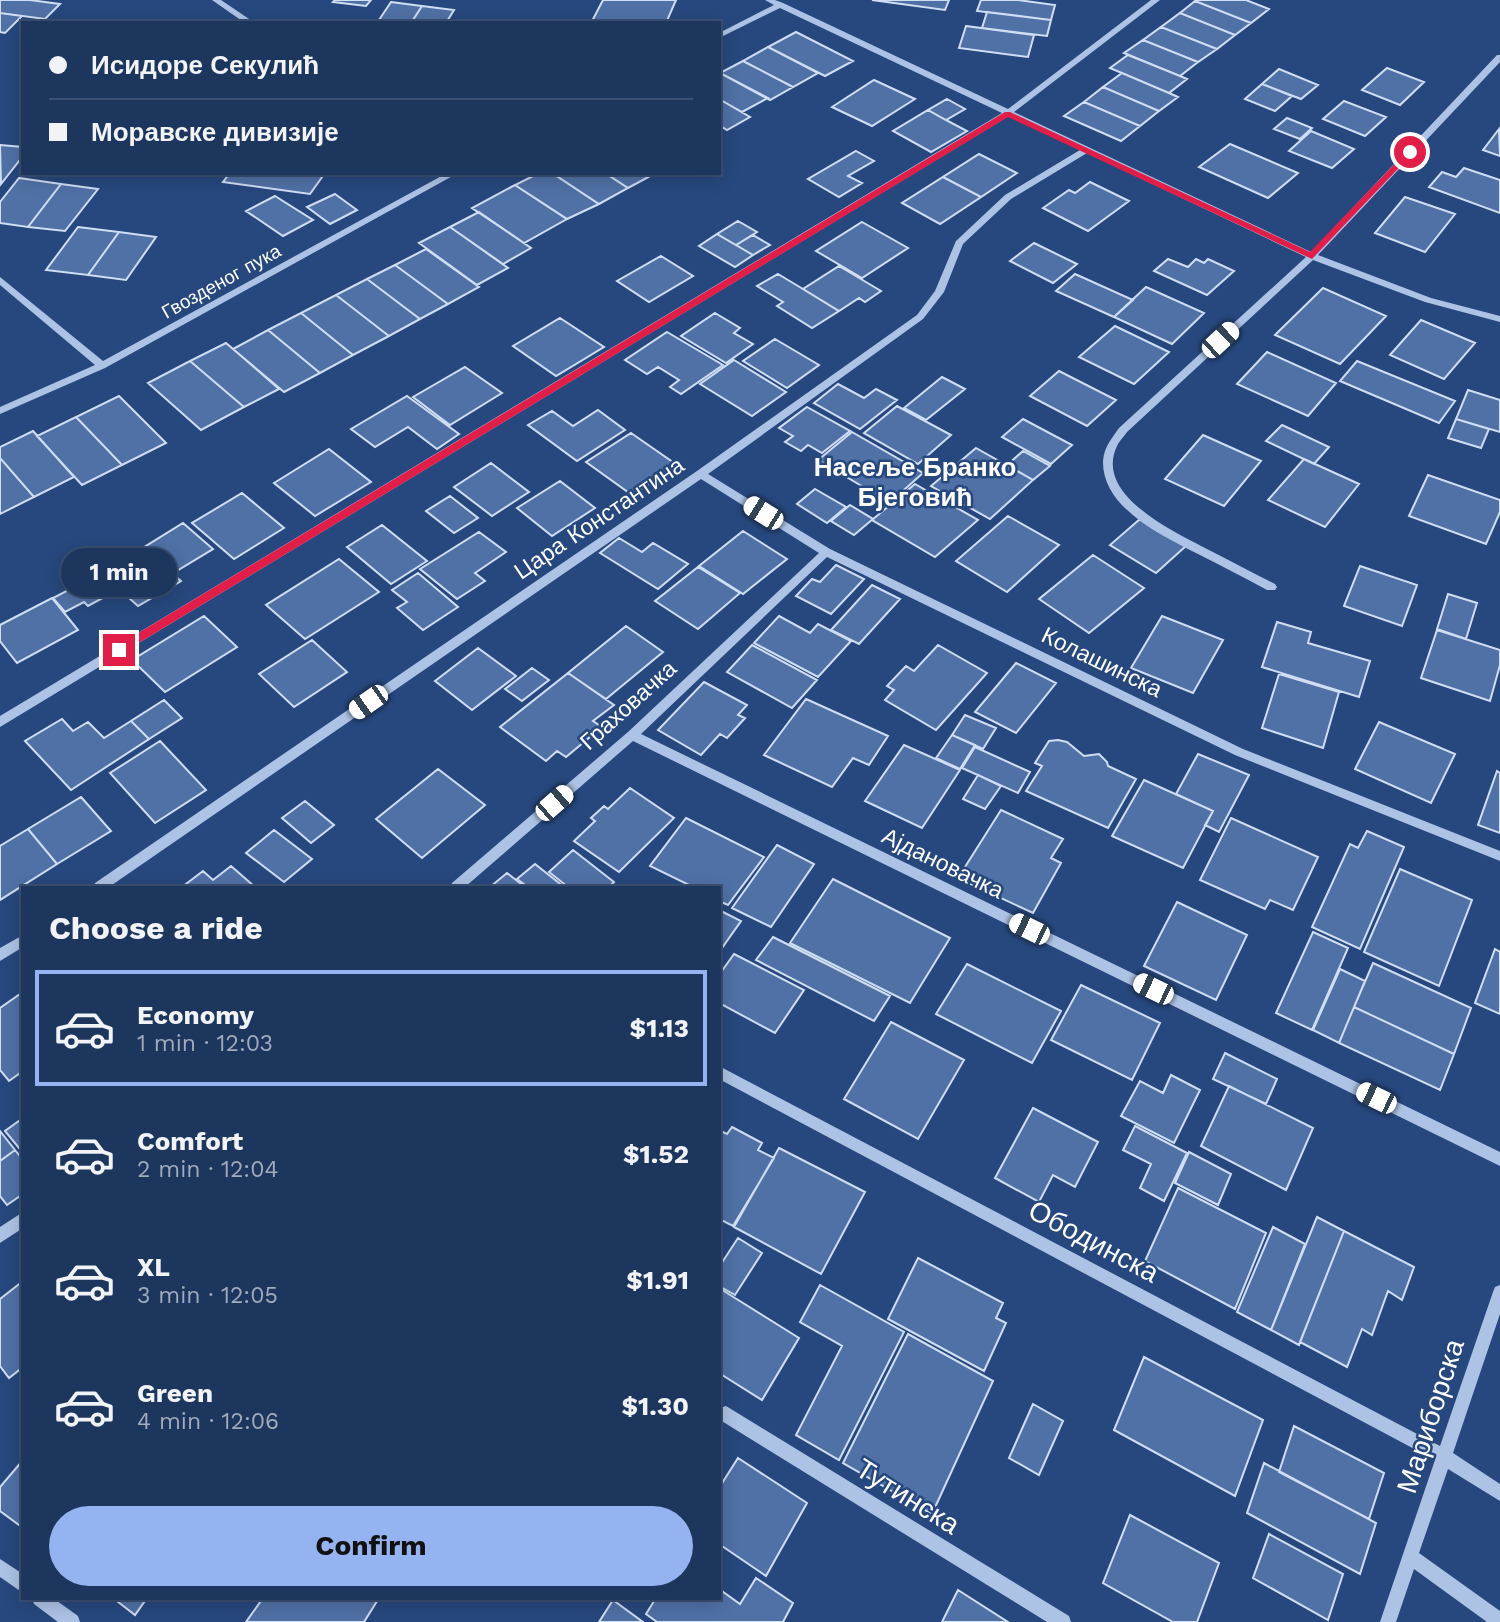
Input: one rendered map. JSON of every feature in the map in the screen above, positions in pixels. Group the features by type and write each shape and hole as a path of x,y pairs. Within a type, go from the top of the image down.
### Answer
{"street":[{"path":"216,0 248,21"},
{"path":"769,0 1312,256 1428,300 1500,319"},
{"path":"0,722 1007,114 1156,0"},
{"path":"721,35 780,5"},
{"path":"1271,587 1152,525 1121,495 1113,482 1109,464 1111,448 1123,430 1312,256 1500,57"},
{"name":"Цара Константина","path":"100,886 701,474 920,317 939,292 959,243 1008,197 1086,150"},
{"name":"Гвозденог пука","path":"0,411 102,366 450,175"},
{"path":"0,280 102,366"},
{"name":"Колашинска","path":"701,474 826,552 1239,752 1500,856"},
{"name":"Граховачка","path":"457,886 632,735 826,552"},
{"name":"Ајдановачка","path":"632,735 1500,1159"},
{"path":"0,956 21,941"},
{"name":"Ободинска","path":"721,1073 1444,1456 1500,1493"},
{"path":"0,1236 21,1220"},
{"name":"Мариборска","path":"1388,1622 1498,1301"},
{"name":"Тутинска","path":"726,1414 1063,1622"},
{"path":"1412,1558 1500,1620"},
{"path":"0,1567 21,1583"},
{"path":"43,1600 72,1622"}],"building":[{"path":"0,0 60,4 45,19 0,13"},
{"path":"371,0 366,6 333,2"},
{"path":"603,0 676,0 667,21 592,21"},
{"path":"872,0 949,0 945,10"},
{"path":"981,0 1018,0 1055,5 1051,20 977,11"},
{"path":"1246,0 1269,9 1251,23 1195,1"},
{"path":"1195,1 1251,23 1235,35 1180,13"},
{"path":"391,2 422,6 412,21 378,21"},
{"path":"422,6 454,10 447,21 412,21"},
{"path":"987,12 1051,20 1047,36 982,28"},
{"path":"0,13 22,16 5,33 0,32"},
{"path":"1180,13 1235,35 1217,49 1161,27"},
{"path":"966,26 1034,35 1028,57 959,48"},
{"path":"1161,27 1217,49 1198,62 1143,40"},
{"path":"796,32 853,61 825,76 768,47"},
{"path":"1143,40 1198,62 1180,76 1124,53"},
{"path":"768,47 818,73 793,87 743,61"},
{"path":"1128,55 1187,79 1169,93 1110,68"},
{"path":"743,61 793,87 770,100 721,72"},
{"path":"1387,68 1424,82 1400,105 1362,90"},
{"path":"1279,69 1318,85 1301,99 1262,84"},
{"path":"721,73 768,98 742,112 721,100"},
{"path":"1122,73 1178,97 1159,111 1103,87"},
{"path":"874,80 915,99 872,126 832,107"},
{"path":"1262,84 1292,96 1275,111 1245,99"},
{"path":"1103,87 1159,111 1140,126 1084,102"},
{"path":"947,99 965,109 946,120 928,110"},
{"path":"721,100 750,117 727,130 721,126"},
{"path":"1344,101 1386,117 1365,136 1323,119"},
{"path":"1084,102 1140,126 1121,141 1064,116"},
{"path":"928,110 967,131 931,152 893,131"},
{"path":"1287,118 1312,128 1300,139 1274,129"},
{"path":"1499,129 1500,156 1483,150"},
{"path":"1311,131 1354,149 1332,168 1289,151"},
{"path":"1230,144 1298,173 1268,198 1199,167"},
{"path":"0,145 21,147 21,159 1,184"},
{"path":"856,151 874,161 848,176 862,183 839,197 808,179"},
{"path":"979,154 1017,173 981,197 943,177"},
{"path":"1464,168 1500,180 1500,213 1429,187 1442,172 1456,177"},
{"path":"228,175 324,175 310,194 223,182"},
{"path":"535,175 555,175 599,204 567,219 515,185"},
{"path":"555,175 608,175 628,188 599,204"},
{"path":"608,175 652,175 628,188"},
{"path":"943,177 981,197 940,224 902,203"},
{"path":"19,178 61,184 28,227 0,223 0,202"},
{"path":"1090,182 1129,201 1088,231 1043,208 1069,190 1075,193"},
{"path":"61,184 98,189 65,231 28,227"},
{"path":"515,185 567,219 524,243 472,208"},
{"path":"335,194 357,210 330,224 307,207"},
{"path":"275,196 313,220 283,236 246,211"},
{"path":"1405,197 1455,214 1425,252 1375,233"},
{"path":"479,212 531,248 503,264 450,227"},
{"path":"738,221 757,232 736,245 717,234"},
{"path":"862,222 908,248 862,278 816,251"},
{"path":"78,227 119,232 88,275 46,270"},
{"path":"450,227 508,268 477,285 419,243"},
{"path":"119,232 156,237 126,280 88,275"},
{"path":"717,234 753,255 735,267 699,246"},
{"path":"753,235 770,245 753,255 736,245"},
{"path":"1034,243 1077,264 1053,283 1010,261"},
{"path":"426,249 479,287 448,304 395,265"},
{"path":"661,256 693,276 649,302 617,281"},
{"path":"1168,259 1188,267 1196,259 1204,263 1208,259 1234,271 1207,295 1154,271"},
{"path":"395,265 448,304 420,319 367,279"},
{"path":"839,266 881,291 865,302 859,298 839,311 803,289"},
{"path":"778,274 839,311 812,328 777,306 783,302 757,286"},
{"path":"1075,274 1133,300 1114,317 1056,291"},
{"path":"367,279 420,319 389,336 336,295"},
{"path":"1146,287 1204,313 1172,344 1114,317"},
{"path":"1323,288 1386,316 1340,364 1275,335"},
{"path":"336,295 389,336 353,355 301,313"},
{"path":"301,313 353,355 320,373 268,330"},
{"path":"715,313 740,328 734,333 753,344 726,363 681,336"},
{"path":"560,318 604,347 556,376 513,346"},
{"path":"1421,320 1475,343 1444,379 1390,355"},
{"path":"1115,326 1169,352 1134,384 1079,357"},
{"path":"268,330 320,373 284,392 233,349"},
{"path":"667,332 723,365 681,394 670,387 679,380 658,367 647,374 625,360"},
{"path":"775,339 819,365 787,388 743,361"},
{"path":"226,343 279,389 244,407 190,361"},
{"path":"1267,352 1336,383 1308,416 1237,384"},
{"path":"734,360 786,392 752,416 700,384"},
{"path":"190,361 244,407 201,430 148,383"},
{"path":"1357,361 1455,401 1439,423 1340,381"},
{"path":"465,367 502,393 450,425 413,397"},
{"path":"1059,371 1116,400 1087,426 1030,396"},
{"path":"942,377 965,389 926,420 904,408"},
{"path":"838,384 864,398 876,389 897,400 860,429 814,403"},
{"path":"1468,390 1500,400 1500,432 1456,419"},
{"path":"119,396 166,443 122,465 76,417"},
{"path":"407,396 459,434 437,449 408,427 375,447 351,429"},
{"path":"897,406 951,435 918,464 864,433"},
{"path":"807,407 850,431 822,453 808,445 801,451 785,442 793,436 779,428"},
{"path":"598,410 625,430 577,461 528,425 552,411 573,426"},
{"path":"76,417 122,465 82,485 37,436"},
{"path":"1023,419 1072,445 1051,464 1002,437"},
{"path":"1456,419 1489,429 1481,448 1448,438"},
{"path":"1282,425 1329,447 1314,464 1266,441"},
{"path":"33,431 74,477 34,497 0,458 0,447"},
{"path":"852,432 923,473 886,506 861,491 865,488 818,460"},
{"path":"631,433 677,465 632,495 586,462"},
{"path":"1203,435 1261,461 1224,506 1165,479"},
{"path":"976,448 1033,480 990,519 931,486"},
{"path":"329,449 371,482 315,516 274,483"},
{"path":"1023,451 1050,466 1033,480 1007,465"},
{"path":"0,458 34,497 0,514"},
{"path":"1304,459 1359,484 1325,527 1268,500"},
{"path":"491,463 529,492 492,516 454,487"},
{"path":"1428,475 1500,500 1500,512 1486,544 1409,516"},
{"path":"560,481 595,508 552,536 517,508"},
{"path":"915,484 978,520 935,557 872,520"},
{"path":"815,489 846,507 827,523 797,504"},
{"path":"242,493 284,528 234,559 192,523"},
{"path":"450,496 478,518 454,533 426,511"},
{"path":"850,505 873,519 854,535 831,521"},
{"path":"1008,516 1059,545 1007,592 956,561"},
{"path":"1140,519 1186,546 1156,573 1110,545"},
{"path":"183,523 213,549 175,572 146,546"},
{"path":"382,525 427,561 391,584 347,547"},
{"path":"743,531 787,559 743,594 699,566"},
{"path":"479,532 506,552 475,573 485,581 457,599 420,569"},
{"path":"619,538 642,552 653,543 688,564 658,589 600,553"},
{"path":"144,548 181,581 138,606 101,573"},
{"path":"1093,555 1144,588 1089,633 1039,599"},
{"path":"339,559 379,592 305,639 266,605"},
{"path":"836,565 864,579 831,614 796,596 812,579 820,582"},
{"path":"1360,566 1417,585 1402,626 1344,606"},
{"path":"698,567 740,593 698,629 655,601"},
{"path":"418,573 458,607 423,630 397,608 407,602 392,590"},
{"path":"97,575 112,593 88,606 84,602 65,612 53,598"},
{"path":"872,585 900,599 859,644 831,630"},
{"path":"1448,594 1477,603 1466,639 1437,629"},
{"path":"52,598 78,630 17,663 0,641 0,625"},
{"path":"204,616 237,647 165,692 132,660"},
{"path":"779,616 810,633 818,624 851,641 818,677 754,643"},
{"path":"1162,616 1223,640 1193,693 1131,668"},
{"path":"1277,622 1311,632 1308,643 1370,661 1359,697 1262,667"},
{"path":"626,626 663,652 606,699 568,673"},
{"path":"1437,630 1500,650 1500,665 1490,701 1421,678"},
{"path":"312,640 347,672 294,707 259,674"},
{"path":"752,645 817,680 792,708 727,672"},
{"path":"938,645 987,673 936,730 885,700 894,690 887,686 906,666 914,671"},
{"path":"478,648 516,676 472,710 435,681"},
{"path":"1016,663 1056,683 1016,733 975,712"},
{"path":"532,668 549,680 522,701 505,689"},
{"path":"568,673 614,705 593,721 602,727 566,757 557,751 546,761 500,727"},
{"path":"1279,674 1339,692 1323,748 1262,728"},
{"path":"704,682 747,705 738,715 745,718 727,738 720,734 701,755 658,730"},
{"path":"806,699 888,736 869,765 853,758 832,787 764,755"},
{"path":"164,700 182,718 149,739 131,721"},
{"path":"965,715 996,728 983,749 952,735"},
{"path":"62,719 73,731 88,722 104,738 131,721 149,739 71,790 25,741"},
{"path":"1379,722 1455,754 1431,803 1355,769"},
{"path":"952,735 975,745 960,769 936,758"},
{"path":"160,741 206,790 155,823 110,773"},
{"path":"1049,741 1067,742 1084,756 1099,754 1108,766 1136,779 1108,828 1026,791 1042,766 1035,763"},
{"path":"904,745 960,770 922,828 865,801"},
{"path":"975,747 1030,772 1018,793 962,768"},
{"path":"1198,754 1249,775 1219,832 1205,825 1213,811 1176,794"},
{"path":"438,769 485,805 422,858 376,819"},
{"path":"1497,771 1500,773 1500,833 1478,825"},
{"path":"978,775 1001,786 985,809 963,799"},
{"path":"1144,780 1213,811 1183,868 1112,836"},
{"path":"630,788 674,818 619,872 574,841 595,821 591,818 604,806 608,809"},
{"path":"81,797 111,831 57,864 28,829"},
{"path":"305,801 334,825 311,843 282,818"},
{"path":"1001,810 1063,839 1051,858 1061,863 1033,913 958,878"},
{"path":"686,818 764,857 728,905 721,902 721,886 691,886 650,866"},
{"path":"1231,818 1318,857 1293,910 1270,900 1265,909 1200,880"},
{"path":"28,829 57,864 0,900 0,846"},
{"path":"274,830 312,859 284,882 246,853"},
{"path":"1367,831 1404,847 1360,949 1312,927 1350,844 1358,848"},
{"path":"777,845 814,864 771,927 732,908"},
{"path":"573,850 614,882 610,886 567,886 549,872"},
{"path":"535,864 563,886 527,886 517,879"},
{"path":"231,866 254,886 183,886 203,871 213,880"},
{"path":"1400,869 1472,900 1439,986 1364,952"},
{"path":"507,873 524,886 491,886"},
{"path":"833,879 950,938 910,1003 790,943"},
{"path":"1177,902 1247,935 1216,1000 1144,966"},
{"path":"721,911 741,921 721,948"},
{"path":"1313,932 1348,948 1312,1030 1276,1013"},
{"path":"773,937 890,996 874,1021 756,960"},
{"path":"1495,949 1500,952 1500,1014 1475,1003"},
{"path":"734,954 804,990 775,1033 721,1004 721,972"},
{"path":"1373,963 1471,1008 1454,1054 1354,1007"},
{"path":"967,964 1061,1011 1032,1063 936,1014"},
{"path":"1340,969 1365,981 1339,1043 1313,1030"},
{"path":"1081,985 1160,1023 1132,1080 1051,1040"},
{"path":"21,993 21,1072 9,1081 0,1070 0,1008"},
{"path":"1354,1007 1454,1054 1440,1090 1339,1043"},
{"path":"891,1022 964,1060 918,1139 844,1099"},
{"path":"1225,1053 1277,1079 1266,1104 1213,1079"},
{"path":"1171,1075 1200,1090 1174,1143 1121,1116 1140,1081 1163,1093"},
{"path":"1229,1086 1313,1128 1286,1190 1201,1146"},
{"path":"1033,1108 1098,1142 1075,1187 1053,1175 1039,1202 995,1178"},
{"path":"21,1119 21,1151 5,1131"},
{"path":"1135,1126 1187,1153 1164,1201 1140,1188 1151,1164 1123,1150"},
{"path":"732,1127 762,1143 758,1150 774,1158 733,1226 721,1220 721,1131 727,1134"},
{"path":"0,1131 15,1150 0,1161"},
{"path":"779,1148 865,1192 821,1274 734,1227"},
{"path":"15,1150 21,1158 21,1195 7,1205 0,1196 0,1161"},
{"path":"1189,1152 1231,1174 1218,1205 1175,1183"},
{"path":"1178,1188 1266,1233 1235,1309 1145,1261"},
{"path":"1317,1217 1344,1231 1299,1345 1271,1330"},
{"path":"1273,1227 1305,1244 1271,1330 1237,1312"},
{"path":"1344,1231 1414,1267 1402,1300 1388,1291 1372,1335 1362,1329 1347,1367 1300,1342"},
{"path":"738,1238 762,1253 735,1295 721,1287 721,1264"},
{"path":"918,1258 1003,1303 996,1318 1006,1323 984,1371 888,1319"},
{"path":"21,1283 21,1369 9,1378 0,1366 0,1299"},
{"path":"820,1285 904,1332 839,1460 796,1435 842,1346 800,1322"},
{"path":"721,1289 799,1338 762,1400 721,1374"},
{"path":"908,1334 993,1381 932,1514 843,1463"},
{"path":"1144,1357 1263,1420 1235,1496 1114,1430"},
{"path":"1033,1404 1063,1421 1039,1475 1009,1458"},
{"path":"1294,1426 1384,1473 1369,1519 1279,1472"},
{"path":"738,1458 807,1503 766,1576 721,1545 721,1485"},
{"path":"21,1462 21,1527 0,1511 0,1487"},
{"path":"1264,1463 1376,1523 1360,1574 1247,1513"},
{"path":"1130,1515 1219,1563 1197,1622 1173,1622 1103,1583"},
{"path":"1269,1534 1343,1574 1328,1620 1253,1578"},
{"path":"756,1578 793,1603 783,1622 657,1622 646,1614 655,1600 721,1600 721,1590 740,1604"},
{"path":"958,1590 1008,1622 942,1622"},
{"path":"116,1600 146,1600 135,1615"},
{"path":"262,1600 378,1600 364,1622 246,1622"},
{"path":"613,1600 643,1622 599,1622"}],"district":[{"name":"Насеље Бранко Бјеговић","path":"915,482"}],"route":[{"path":"119,650 1007,114 1312,256 1410,152"}]}
